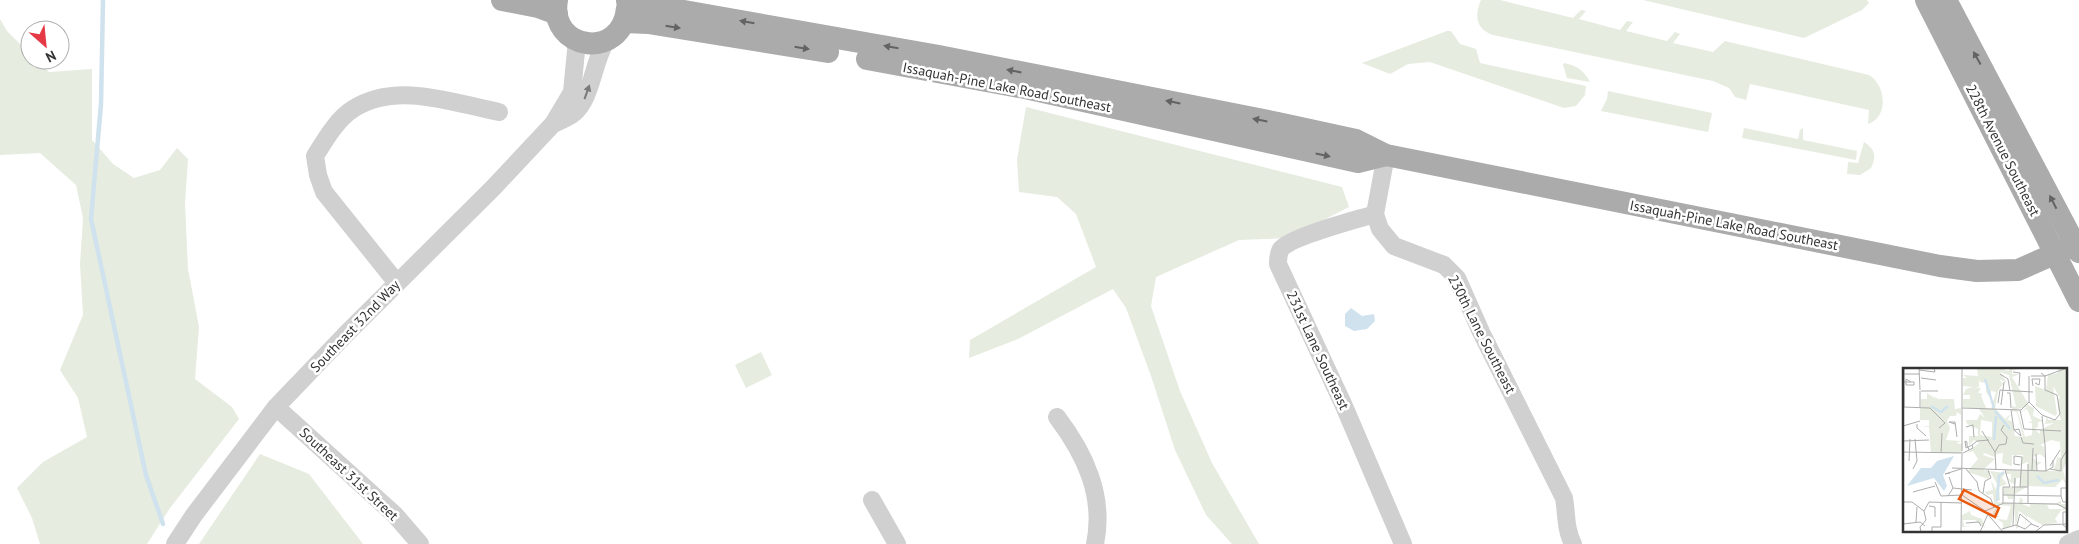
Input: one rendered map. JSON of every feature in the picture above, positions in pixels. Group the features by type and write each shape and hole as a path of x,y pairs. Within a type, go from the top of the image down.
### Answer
{"main road":[{"path":"502,0 538,7 557,7 564,29 577,40 591,44 606,41 620,30 626,8"},
{"name":"228th Avenue Southeast","path":"1926,0 2079,301"},
{"name":"228th Avenue Southeast","path":"1946,0 2078,247"},
{"name":"Issaquah-Pine Lake Road Southeast","path":"626,8 939,56 1356,140 1386,155 1977,272 2018,270 2078,247"}],"street":[{"name":"Southeast 32nd Way","path":"176,544 194,515 276,407 493,188 553,124 572,92 577,40"},
{"name":"Southeast 32nd Way","path":"553,124 574,113 582,103 588,90 598,52 606,41"},
{"path":"397,283 324,192 318,176 315,156 330,132 353,109 385,95 417,96 499,112"},
{"path":"1375,214 1386,155"},
{"name":"231st Lane Southeast","path":"1375,214 1312,234 1290,244 1281,249 1278,264 1344,406 1402,544"},
{"name":"230th Lane Southeast","path":"1375,214 1380,229 1394,246 1444,266 1457,278 1481,332 1564,498 1567,514 1566,525 1573,544"},
{"name":"Southeast 31st Street","path":"276,407 394,515 420,544"},
{"path":"1057,417 1075,441 1092,477 1097,523 1095,544"},
{"path":"872,500 896,544"},
{"path":"2068,544 2079,539"}],"shaded area":[{"path":"1481,0 1500,0 1573,18 1581,10 1586,11 1579,19 1620,30 1627,21 1633,22 1626,31 1667,41 1675,32 1680,34 1673,43 1713,52 1725,41 1869,75 1875,80 1882,93 1882,108 1875,120 1868,124 1869,110 1750,84 1746,100 1735,97 1729,88 1713,81 1493,35 1483,29 1478,21 1477,17"},
{"path":"1643,0 1867,0 1869,3 1862,10 1804,38"},
{"path":"0,19 7,31 20,44 20,70 47,70 49,72 92,69 92,140 113,164 134,178 160,170 177,148 188,159 185,203 188,269 199,327 195,379 232,407 239,419 170,508 147,544 40,544 32,518 17,488 43,462 87,437 78,398 60,370 83,315 80,264 83,218 76,185 40,153 0,155"},
{"path":"1451,31 1460,44 1476,49 1480,63 1586,86 1585,95 1576,106 1564,108 1430,62 1408,64 1390,74 1362,63"},
{"path":"1564,63 1580,69 1590,82 1567,78"},
{"path":"1608,91 1712,113 1708,132 1601,111 1607,99"},
{"path":"1026,107 1342,187 1349,207 1288,238 1239,240 1156,277 1151,306 1180,391 1212,463 1259,544 1232,544 1206,515 1175,450 1126,308 1113,289 1018,339 969,358 970,340 1096,267 1076,214 1057,197 1019,192 1017,159"},
{"path":"1744,128 1798,139 1800,130 1803,128 1803,140 1857,151 1856,160 1742,138"},
{"path":"1864,142 1871,147 1874,153 1871,168 1860,175 1847,174 1848,162 1858,163"},
{"path":"761,352 772,375 746,388 735,365"},
{"path":"260,454 309,474 363,544 199,544"}],"water":[{"path":"1351,308 1362,316 1374,314 1375,321 1367,329 1354,331 1345,326 1345,314"}],"waterway":[{"path":"103,0 101,104 91,219 146,475 163,524"}]}
